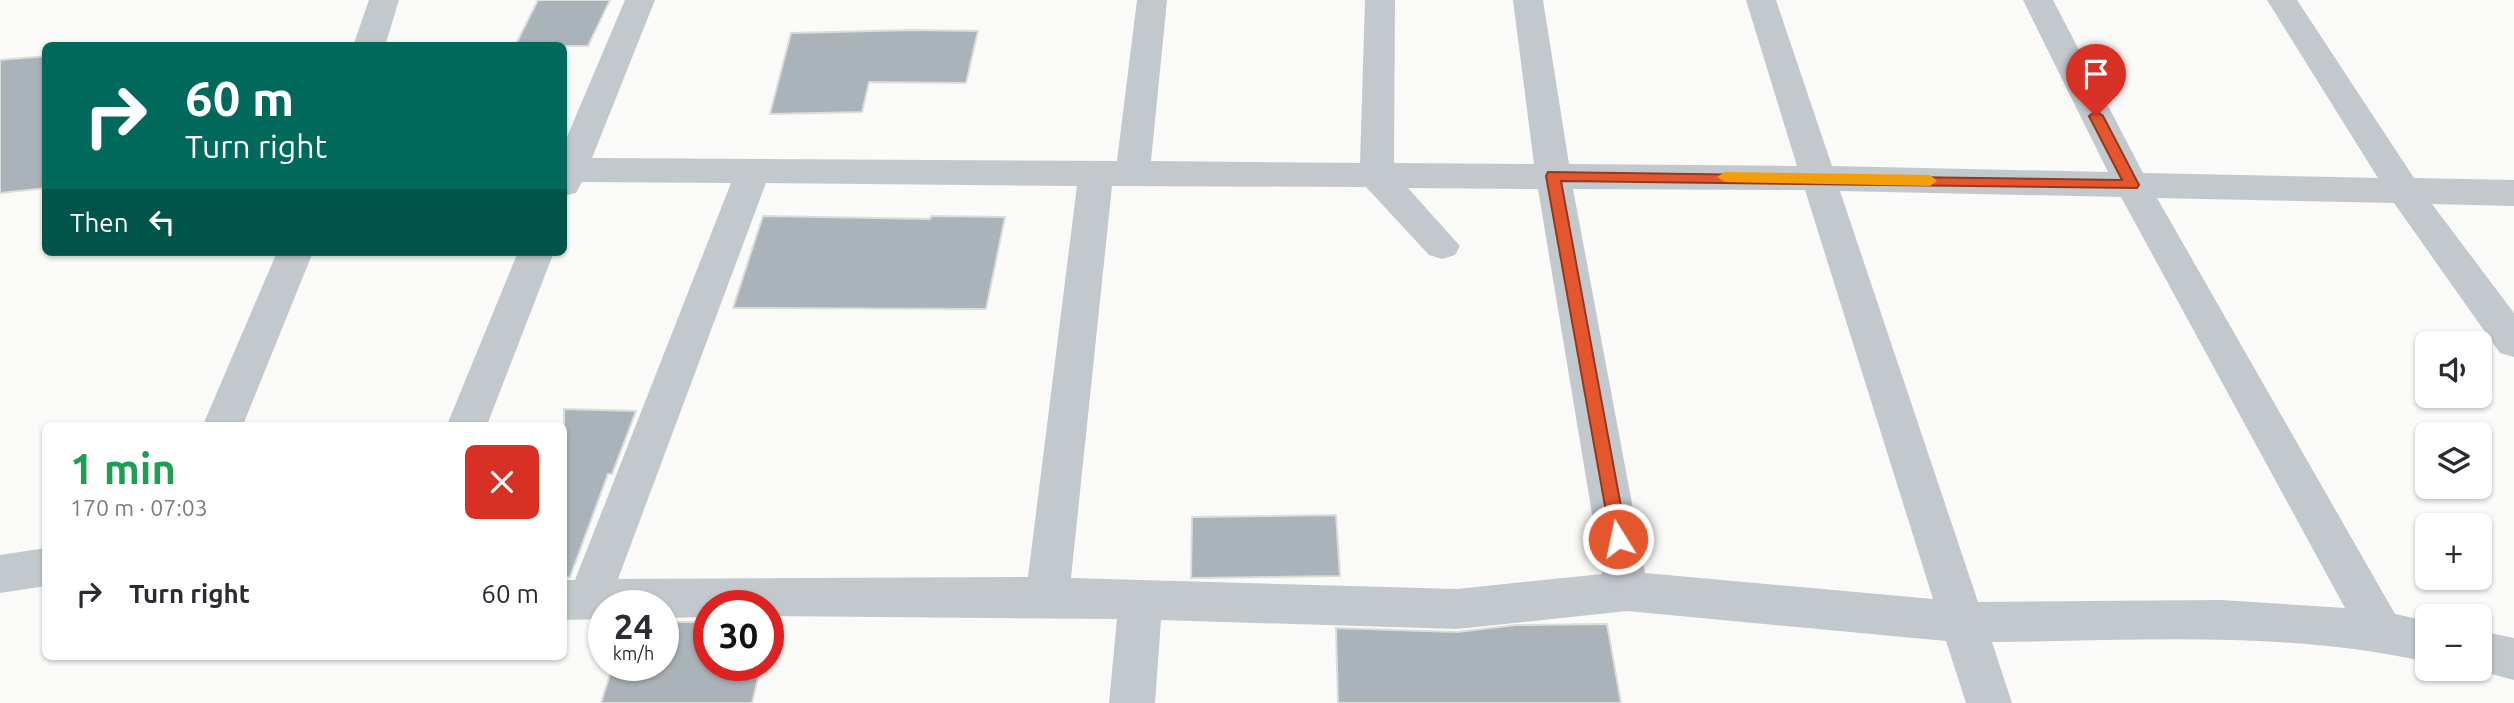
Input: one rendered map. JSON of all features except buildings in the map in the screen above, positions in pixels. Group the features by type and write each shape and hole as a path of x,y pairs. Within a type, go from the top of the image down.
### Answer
{"street":[{"path":"370,42 384,0"},
{"path":"567,175 640,0"},
{"path":"1047,597 1114,173 1152,0"},
{"path":"1380,0 1376,175 1442,246"},
{"path":"1528,0 1553,176 1627,591"},
{"path":"1760,0 1989,703"},
{"path":"2038,0 2132,185 2381,631"},
{"path":"2282,0 2404,191 2514,342"},
{"path":"753,171 576,599 1047,597 1457,609 1627,591 1962,622 2220,620 2381,631 2415,638"},
{"path":"567,177 753,171 1820,178 2514,193"},
{"path":"224,422 293,256"},
{"path":"468,422 534,256"},
{"path":"0,573 42,568"},
{"path":"1132,703 1141,600"},
{"path":"2492,654 2514,659"}],"slow traffic":[{"path":"1725,177 1930,181"}],"route":[{"path":"1618,539 1553,176 1820,178 2132,185 2096,116"}]}
